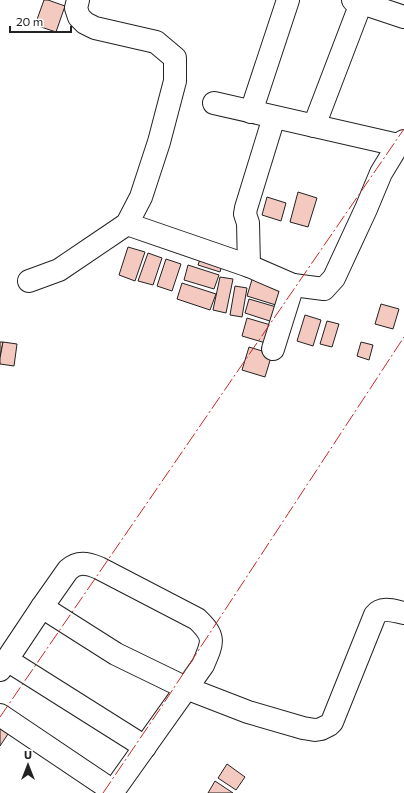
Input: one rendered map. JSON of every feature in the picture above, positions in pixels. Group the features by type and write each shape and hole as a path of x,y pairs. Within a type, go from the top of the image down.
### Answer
{"street":[{"path":"29,281 59,270 126,224 140,197 159,142 175,81 175,58 156,42 95,28 85,23 79,17 76,8 78,0"},
{"path":"251,112 288,0"},
{"path":"314,126 357,1 404,17"},
{"path":"126,224 249,266 293,284 324,289 334,278 381,173 401,143 314,126 214,103"},
{"path":"249,266 248,223 245,214 246,208 274,117"},
{"path":"273,349 293,284"},
{"path":"0,715 112,792 203,664 210,648 211,636 205,626 197,619 99,568 88,564 78,564 68,570 4,665 144,746"},
{"path":"42,607 116,654 186,688 254,714 315,730 321,730 332,722 375,615 381,610 404,613"}],"building":[{"path":"44,0 65,6 56,32 35,25"},
{"path":"298,192 317,198 308,227 290,222"},
{"path":"267,197 286,203 281,221 262,215"},
{"path":"128,247 145,252 135,281 119,275"},
{"path":"203,251 224,258 220,272 198,265"},
{"path":"148,253 162,258 153,285 138,281"},
{"path":"166,259 181,264 172,291 157,286"},
{"path":"188,265 219,275 214,289 184,280"},
{"path":"254,273 286,283 279,306 247,296"},
{"path":"220,277 233,279 226,313 213,310"},
{"path":"182,283 216,294 210,310 177,299"},
{"path":"235,286 247,288 242,317 230,315"},
{"path":"249,299 283,309 279,324 245,313"},
{"path":"381,304 399,309 393,329 375,324"},
{"path":"305,315 321,320 313,346 297,341"},
{"path":"247,318 274,326 269,344 242,336"},
{"path":"327,321 339,324 332,347 320,344"},
{"path":"0,342 3,342 0,358"},
{"path":"3,342 17,344 14,366 0,364"},
{"path":"361,342 373,345 369,360 357,356"},
{"path":"249,347 272,354 265,377 242,370"},
{"path":"0,724 10,731 0,746"},
{"path":"227,764 245,777 236,790 218,778"},
{"path":"215,781 233,793 208,793"}],"power":[{"path":"0,717 404,129"},
{"path":"103,793 160,709 404,337"}]}
